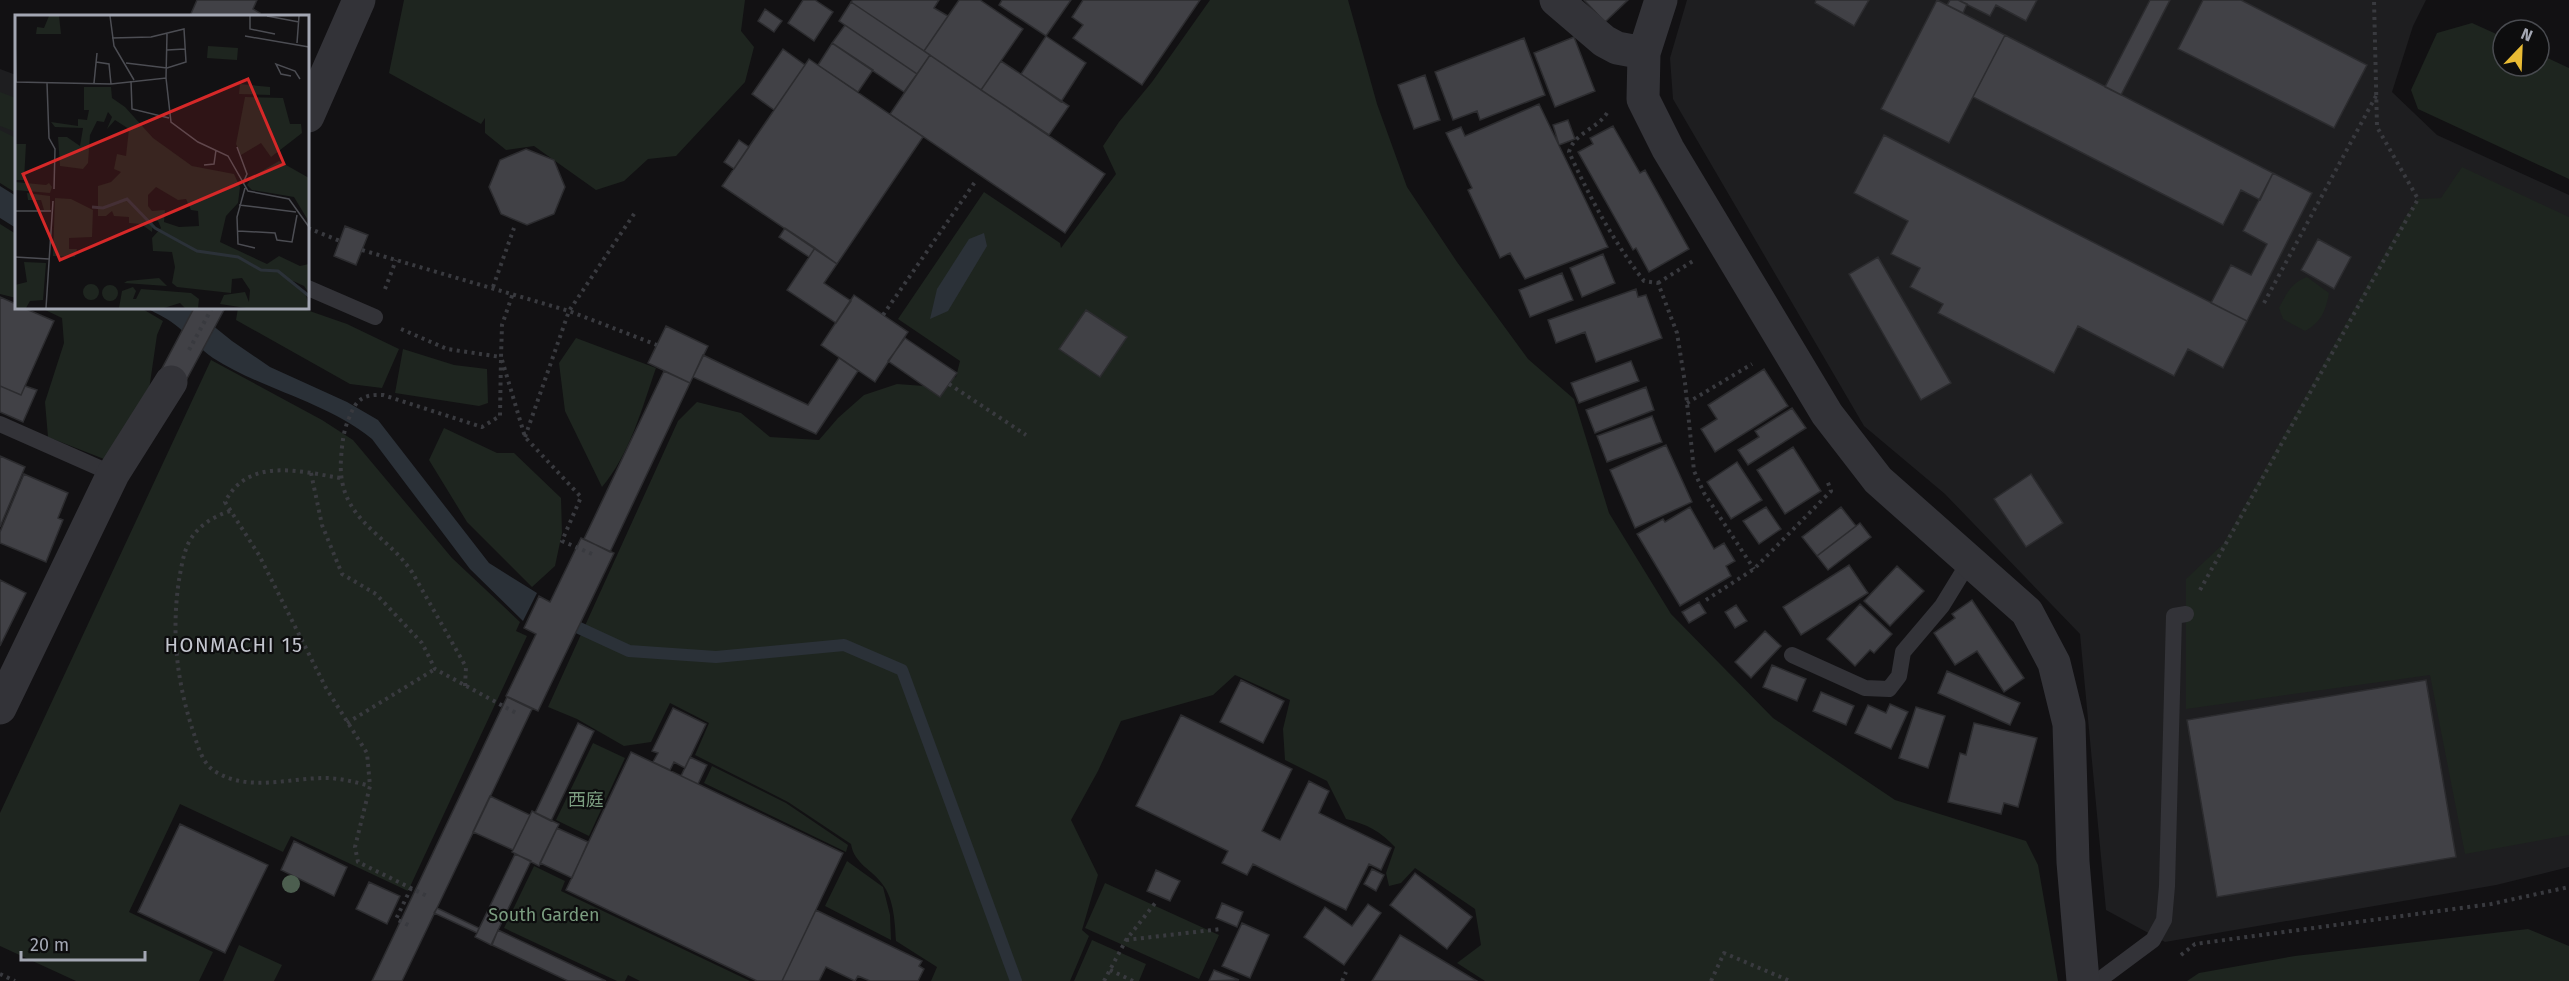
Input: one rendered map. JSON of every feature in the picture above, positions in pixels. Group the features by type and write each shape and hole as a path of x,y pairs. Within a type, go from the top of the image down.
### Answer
{"street":[{"path":"309,114 359,0"},
{"path":"1556,0 1604,41 1617,48 1644,53"},
{"path":"1661,0 1644,53 1643,99 1668,149 1827,414 1878,480 2027,612 2054,663 2069,724 2073,862 2083,981"},
{"path":"0,708 113,474 171,382"}],"lane":[{"path":"309,288 375,316"},
{"path":"0,424 113,474"},
{"path":"1792,655 1865,688 1889,689 1899,675 1903,652 1942,606 1969,562"},
{"path":"2098,981 2152,940 2163,920 2167,886 2174,616 2187,614"}],"path":[{"path":"2187,614 2418,199 2377,127 2374,0"},
{"path":"2264,303 2377,93"},
{"path":"1609,110 1603,120 1576,140 1569,152 1591,199 1624,255 1644,280 1658,283 1677,333 1688,403 1694,471 1704,494 1754,569"},
{"path":"883,315 975,182"},
{"path":"525,437 569,311 636,211"},
{"path":"309,228 340,241"},
{"path":"493,287 514,228"},
{"path":"362,250 569,311 657,345"},
{"path":"396,260 375,316 415,337 447,349 501,357"},
{"path":"465,686 466,667 412,572 404,560 358,517 349,502 340,478 343,432 356,402 370,394 382,395 482,427 500,416 502,325 513,293"},
{"path":"171,382 211,309"},
{"path":"501,357 525,437 581,497 562,541 592,554"},
{"path":"1688,403 1752,364"},
{"path":"949,384 1026,435"},
{"path":"340,478 280,470 249,475 228,495 225,502 259,555 326,688 367,753 370,786 355,847 358,862 428,896"},
{"path":"1707,600 1754,569 1831,491 1824,470"},
{"path":"311,473 322,525 342,574 376,594 422,643 435,669 516,713"},
{"path":"230,511 216,516 200,528 187,545 177,601 176,649 181,687 190,723 204,759 213,771 231,779 275,783 326,778 370,786"},
{"path":"347,723 435,669"},
{"path":"2176,959 2195,944 2491,904 2569,887"},
{"path":"411,888 396,919 412,927"},
{"path":"1104,981 1126,940 1155,902"},
{"path":"1126,940 1221,929"},
{"path":"1711,981 1724,953 1790,981"},
{"path":"1110,970 1133,981"},
{"path":"1342,981 1346,972"},
{"path":"0,974 15,981"}],"shaded area":[{"path":"1687,0 2426,0 2413,26 2392,92 2437,135 2569,195 2569,867 2496,885 2165,942 2106,910 2080,634 1945,494 1864,426 1673,99 1670,58"},
{"path":"0,69 15,75 15,190 0,181"},
{"path":"0,186 15,195 15,227 0,218"},
{"path":"984,233 987,246 948,311 930,319 937,289 969,239"},
{"path":"149,309 192,309 232,341 270,367 347,402 378,420 489,563 537,593 523,621 470,569 372,439 334,415 252,379 213,358 167,319"}],"green space":[{"path":"404,0 745,0 741,31 754,47 745,82 676,156 648,159 624,181 596,190 534,146 506,150 485,133 485,118 481,124 389,73"},
{"path":"1210,0 1348,0 1377,104 1407,187 1457,262 1528,359 1574,399 1609,513 1671,614 1773,718 1895,800 2026,841 2038,865 2058,981 1485,981 1457,963 1481,945 1475,909 1415,868 1401,883 1389,886 1386,873 1395,847 1373,829 1346,819 1327,781 1285,760 1283,729 1290,700 1235,675 1213,695 1121,721 1098,771 1071,820 1098,875 1082,930 1089,936 1070,981 931,981 937,967 896,941 890,897 879,880 856,857 851,844 788,802 695,755 709,723 670,703 651,742 624,746 577,719 548,707 678,421 697,402 741,413 770,437 819,440 838,418 864,395 897,384 924,386 956,377 960,361 898,319 984,192 1060,243 1061,248 1116,174 1103,146"},
{"path":"2472,23 2491,32 2491,78 2551,78 2551,60 2569,68 2569,179 2418,109 2411,90 2437,33"},
{"path":"0,92 15,98 15,132 0,126"},
{"path":"0,130 15,138 15,192 0,183"},
{"path":"2462,167 2569,217 2569,835 2465,854 2430,675 2186,709 2186,579 2223,544 2405,217 2418,199 2441,198"},
{"path":"0,224 15,233 15,298 0,294"},
{"path":"2307,277 2329,293 2322,315 2311,328 2305,331 2283,319 2279,308 2293,286"},
{"path":"43,309 143,309 163,321 157,335 149,390 104,459 48,437 45,402 64,343 62,318"},
{"path":"238,309 304,309 347,324 399,349 382,388 350,384 236,320"},
{"path":"576,338 656,368 628,445 602,487 565,411 559,363"},
{"path":"403,349 454,365 487,369 488,403 479,406 395,393"},
{"path":"211,360 322,420 353,440 452,558 520,622 516,631 527,636 408,891 291,836 283,852 180,804 129,912 213,952 199,981 76,981 0,946 0,813"},
{"path":"444,428 497,453 514,453 561,498 562,533 555,566 532,587 467,522 429,460"},
{"name":"西庭","path":"593,743 625,758 589,836 556,820"},
{"path":"712,766 786,803 848,845 846,852 704,783"},
{"path":"847,861 883,887 890,915 891,940 825,906"},
{"name":"South Garden","path":"534,866 565,881 561,891 750,981 640,981 628,975 625,981 617,981 504,928"},
{"path":"1105,883 1219,935 1199,979 1085,928"},
{"path":"2528,929 2569,946 2569,981 2187,981 2199,973 2295,956"},
{"path":"1092,940 1146,964 1139,981 1074,981"},
{"path":"239,945 282,965 274,981 223,981"}],"building":[{"path":"197,0 257,0 253,9 260,13 259,15 190,15"},
{"path":"803,0 815,0 833,12 814,41 788,23"},
{"path":"853,0 939,0 934,8 948,16 924,51 851,2"},
{"path":"959,0 980,0 1023,29 981,90 924,51"},
{"path":"1002,0 1071,0 1046,36 999,5"},
{"path":"1083,0 1200,0 1142,85 1073,38 1083,25 1072,17"},
{"path":"1584,0 1628,0 1605,22"},
{"path":"1816,0 1869,0 1854,26 1815,3"},
{"path":"1937,0 2005,35 1949,143 1881,109"},
{"path":"1950,0 1958,0 1967,4 1963,13 1947,5"},
{"path":"1958,0 2037,0 2026,21 1996,5 1990,16"},
{"path":"2150,0 2170,0 2121,95 2105,87"},
{"path":"2203,0 2241,0 2367,65 2334,128 2178,49"},
{"path":"851,2 930,55 917,74 839,21"},
{"path":"765,9 782,21 774,32 758,21"},
{"path":"845,25 917,74 904,92 832,43"},
{"path":"2005,35 2273,173 2260,200 2241,190 2223,225 1973,97"},
{"path":"1046,36 1086,63 1061,102 1021,74"},
{"path":"1574,37 1595,91 1555,107 1534,53"},
{"path":"1524,38 1545,95 1480,120 1477,111 1453,120 1435,72"},
{"path":"832,43 873,70 858,92 818,65"},
{"path":"783,49 805,65 774,110 752,94"},
{"path":"930,55 1105,174 1065,233 890,114"},
{"path":"809,59 923,137 837,264 722,186"},
{"path":"1001,61 1069,106 1049,135 981,90"},
{"path":"1425,75 1440,120 1414,129 1398,85"},
{"path":"1539,104 1608,247 1525,279 1510,253 1500,258 1468,190 1472,188 1446,133 1461,127 1465,136"},
{"path":"1568,120 1575,139 1559,145 1553,125"},
{"path":"1613,126 1640,173 1645,170 1689,249 1649,272 1636,248 1633,250 1578,152 1593,144 1590,138"},
{"path":"1884,135 2247,321 2223,368 2188,349 2174,376 2078,326 2054,373 1938,313 1943,304 1910,287 1920,268 1891,254 1908,221 1854,193"},
{"path":"739,140 749,147 734,169 724,162"},
{"path":"526,149 554,160 565,187 554,214 527,225 501,214 489,187 500,160"},
{"path":"2273,173 2312,193 2247,321 2211,303 2231,265 2251,275 2267,244 2243,231"},
{"path":"345,226 368,235 356,265 334,256"},
{"path":"785,228 815,248 809,257 779,237"},
{"path":"2318,239 2351,257 2334,289 2301,270"},
{"path":"815,248 837,264 824,283 851,301 836,323 787,290"},
{"path":"1603,254 1615,283 1582,297 1570,268"},
{"path":"1878,257 1951,383 1921,400 1849,274"},
{"path":"1562,273 1573,300 1530,317 1519,290"},
{"path":"1636,289 1638,297 1646,295 1662,338 1596,362 1585,332 1556,343 1548,320"},
{"path":"854,295 908,332 875,382 821,345"},
{"path":"0,297 15,304 15,309 26,309 54,321 21,395 0,386"},
{"path":"193,309 224,309 182,388 158,376"},
{"path":"1086,310 1127,337 1100,377 1059,349"},
{"path":"666,326 708,346 690,383 648,363"},
{"path":"905,338 957,373 940,397 888,361"},
{"path":"703,355 808,405 839,358 858,371 816,434 693,377"},
{"path":"1631,361 1639,381 1579,403 1571,383"},
{"path":"1764,369 1788,406 1715,452 1701,429 1717,419 1708,405"},
{"path":"664,371 690,383 610,552 584,539"},
{"path":"0,386 21,395 25,386 37,390 23,422 0,412"},
{"path":"1646,387 1654,410 1595,433 1586,410"},
{"path":"1792,408 1806,428 1748,465 1738,450 1759,437 1755,431"},
{"path":"1652,416 1662,442 1607,462 1597,436"},
{"path":"1666,445 1692,502 1635,528 1610,470"},
{"path":"1793,447 1821,491 1785,514 1757,470"},
{"path":"0,456 25,467 0,527"},
{"path":"1737,462 1762,500 1731,519 1707,482"},
{"path":"24,474 68,493 58,518 63,520 46,562 0,543 0,532"},
{"path":"2031,474 2063,523 2026,547 1994,499"},
{"path":"1690,507 1714,549 1724,543 1735,561 1726,566 1731,576 1680,606 1637,534 1663,519 1665,522"},
{"path":"1766,507 1781,529 1759,544 1743,521"},
{"path":"1841,507 1856,526 1817,556 1802,537"},
{"path":"1860,523 1871,537 1828,570 1817,556"},
{"path":"581,538 614,553 538,711 506,696 536,634 524,628 539,596 550,602"},
{"path":"1849,565 1868,593 1801,635 1783,607"},
{"path":"1897,566 1924,591 1890,626 1864,601"},
{"path":"0,580 26,593 0,646"},
{"path":"1972,600 2024,678 2004,692 1977,651 1955,665 1934,633 1955,618 1952,614"},
{"path":"1699,602 1706,613 1689,623 1682,612"},
{"path":"1860,604 1892,634 1874,653 1870,650 1855,666 1827,639"},
{"path":"1736,605 1747,621 1735,628 1725,612"},
{"path":"1765,631 1781,646 1751,678 1735,662"},
{"path":"1772,665 1806,679 1797,701 1763,687"},
{"path":"1947,671 2020,703 2010,725 1938,693"},
{"path":"1241,680 1284,701 1263,743 1220,722"},
{"path":"2426,680 2456,857 2217,897 2187,720"},
{"path":"1821,692 1854,706 1846,725 1813,711"},
{"path":"507,697 532,709 402,981 372,981"},
{"path":"1890,704 1908,712 1891,749 1855,733 1868,705 1886,713"},
{"path":"1916,707 1945,716 1928,768 1899,758"},
{"path":"673,708 706,724 685,768 674,762 670,770 653,762 658,753 652,751"},
{"path":"1181,715 1292,769 1262,831 1280,840 1309,781 1329,791 1319,813 1391,848 1381,870 1369,864 1346,910 1253,864 1247,875 1222,863 1228,851 1136,806"},
{"path":"578,723 594,731 551,821 535,813"},
{"path":"1974,723 2037,738 2018,807 2004,803 2001,814 1948,802 1960,753 1966,755"},
{"path":"631,752 843,853 782,981 757,981 566,890"},
{"path":"690,757 707,765 698,784 681,776"},
{"path":"490,796 530,815 513,850 473,832"},
{"path":"532,811 559,824 539,866 512,852"},
{"path":"180,824 268,865 225,953 138,912"},
{"path":"557,828 588,842 572,878 540,863"},
{"path":"294,841 347,867 334,896 281,870"},
{"path":"515,854 531,861 491,945 475,937"},
{"path":"1372,869 1384,875 1376,891 1364,884"},
{"path":"1156,870 1180,881 1170,901 1147,891"},
{"path":"1415,873 1472,917 1447,949 1390,905"},
{"path":"369,882 400,896 387,924 356,909"},
{"path":"1222,903 1243,912 1237,927 1216,918"},
{"path":"1368,904 1381,913 1344,965 1304,937 1325,907 1352,926"},
{"path":"437,908 479,928 477,933 434,913"},
{"path":"816,910 922,961 919,966 924,969 918,981 870,981 858,976 855,981 826,967 819,981 782,981"},
{"path":"1242,923 1269,935 1250,978 1222,966"},
{"path":"498,930 606,981 568,981 492,945"},
{"path":"1400,935 1477,981 1372,981"},
{"path":"1214,970 1239,980 1209,981"}],"waterway":[{"path":"564,621 629,651 716,657 844,645 902,670 1016,981"}],"district":[{"name":"HONMACHI 15","path":"234,645"}]}
